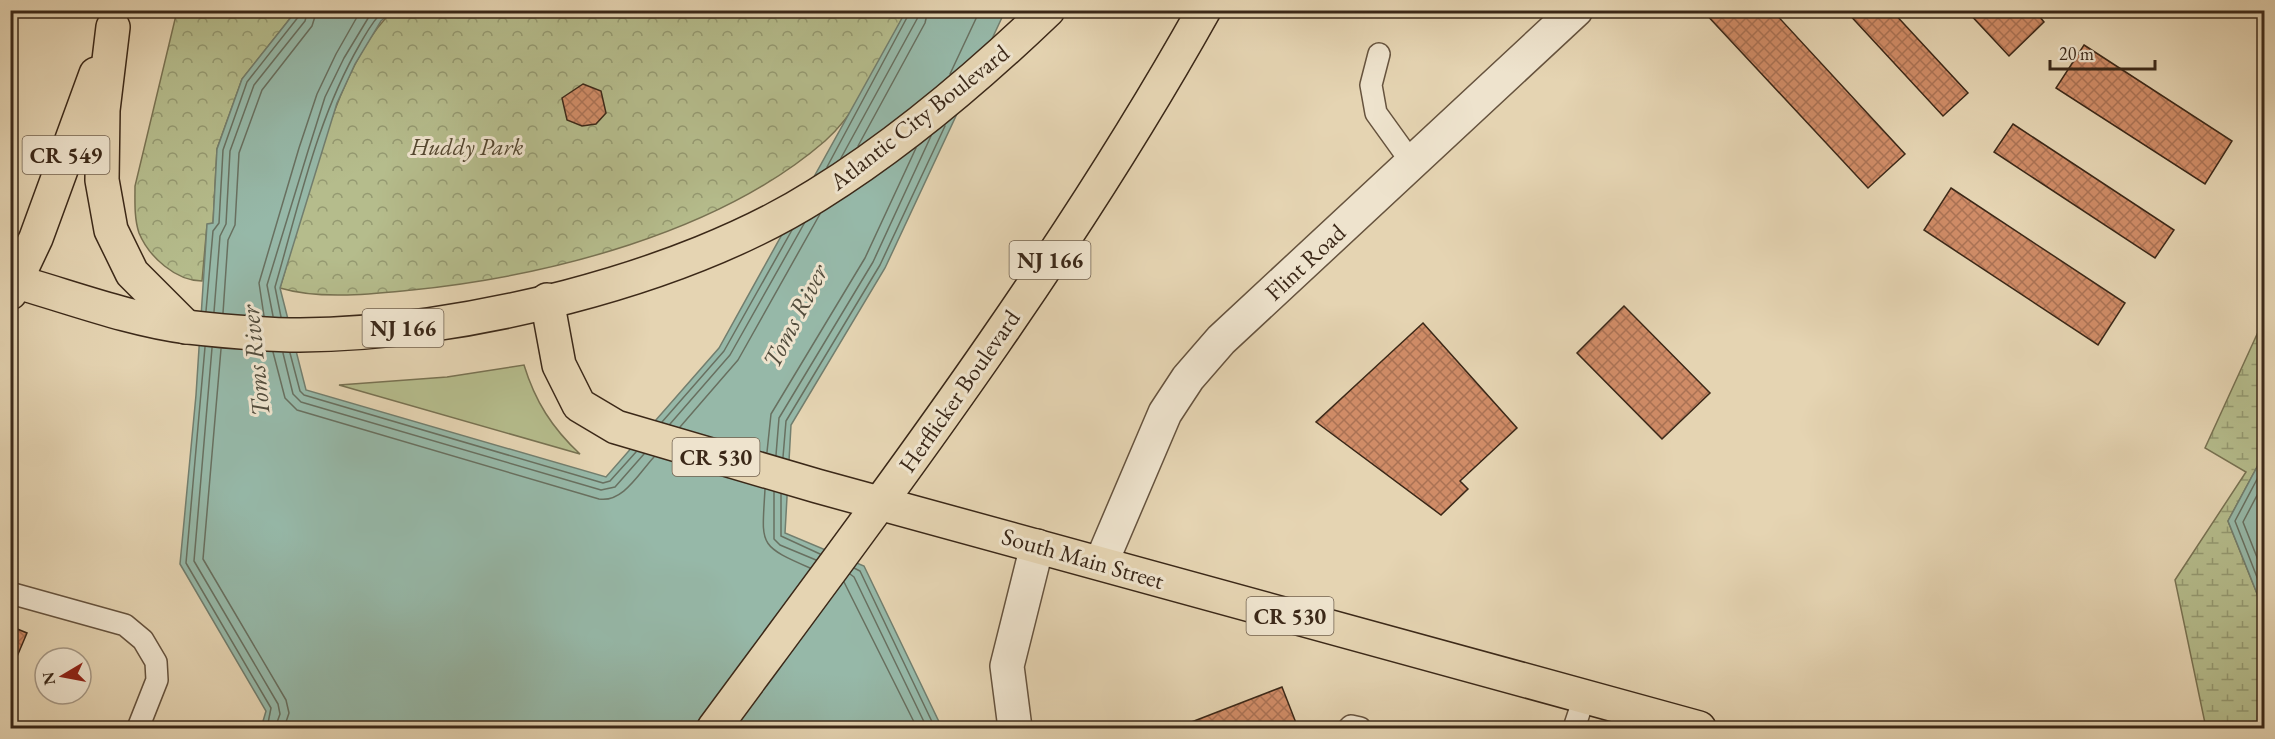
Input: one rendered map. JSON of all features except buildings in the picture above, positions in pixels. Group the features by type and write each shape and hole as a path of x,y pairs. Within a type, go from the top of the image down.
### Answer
{"main road":[{"name":"Atlantic City Boulevard","path":"12,285 186,327 299,335 426,326 547,300 665,267 727,242 815,197 870,160 973,81 1048,10"},
{"name":"Herflicker Boulevard","path":"714,729 882,502 1072,227 1173,65 1204,10"},
{"name":"CR 549","path":"12,285 36,238 115,19"},
{"path":"115,19 103,110 102,180 111,230 132,273 186,327"},
{"name":"South Main Street","path":"547,300 559,365 579,405 616,427 817,486 1585,695 1699,729"}],"street":[{"name":"Flint Road","path":"1101,564 1165,413 1188,378 1221,340 1576,10"},
{"path":"1015,729 1007,666 1037,546"}],"lane":[{"path":"1379,54 1371,86 1376,113 1412,163"},
{"path":"10,593 125,625 143,640 156,662 157,680 138,729"},
{"path":"1574,729 1585,695"},
{"path":"1349,729 1351,726 1360,729"}],"green space":[{"path":"177,11 296,11 242,79 217,149 213,223 207,225 202,281 183,277 164,266 149,251 137,227 135,186"},
{"name":"Huddy Park","path":"393,11 906,11 861,96 825,141 782,173 735,201 684,225 630,245 574,261 519,274 464,283 396,292 346,295 312,294 280,288 311,181 338,101 373,34"},
{"path":"2264,319 2264,454 2228,521 2264,611 2264,728 2206,728 2175,580 2246,472 2205,448"},
{"path":"524,365 539,402 553,424 580,454 339,385 447,377"}],"water":[{"name":"Toms River","path":"296,11 393,11 381,21 355,64 337,103 280,288 306,390 606,477 719,348 906,11 1005,11 885,268 791,425 785,533 864,566 942,728 261,728 266,711 180,564 196,395 207,224 213,223 217,149 242,79"},
{"path":"2264,454 2264,611 2228,521"}]}
